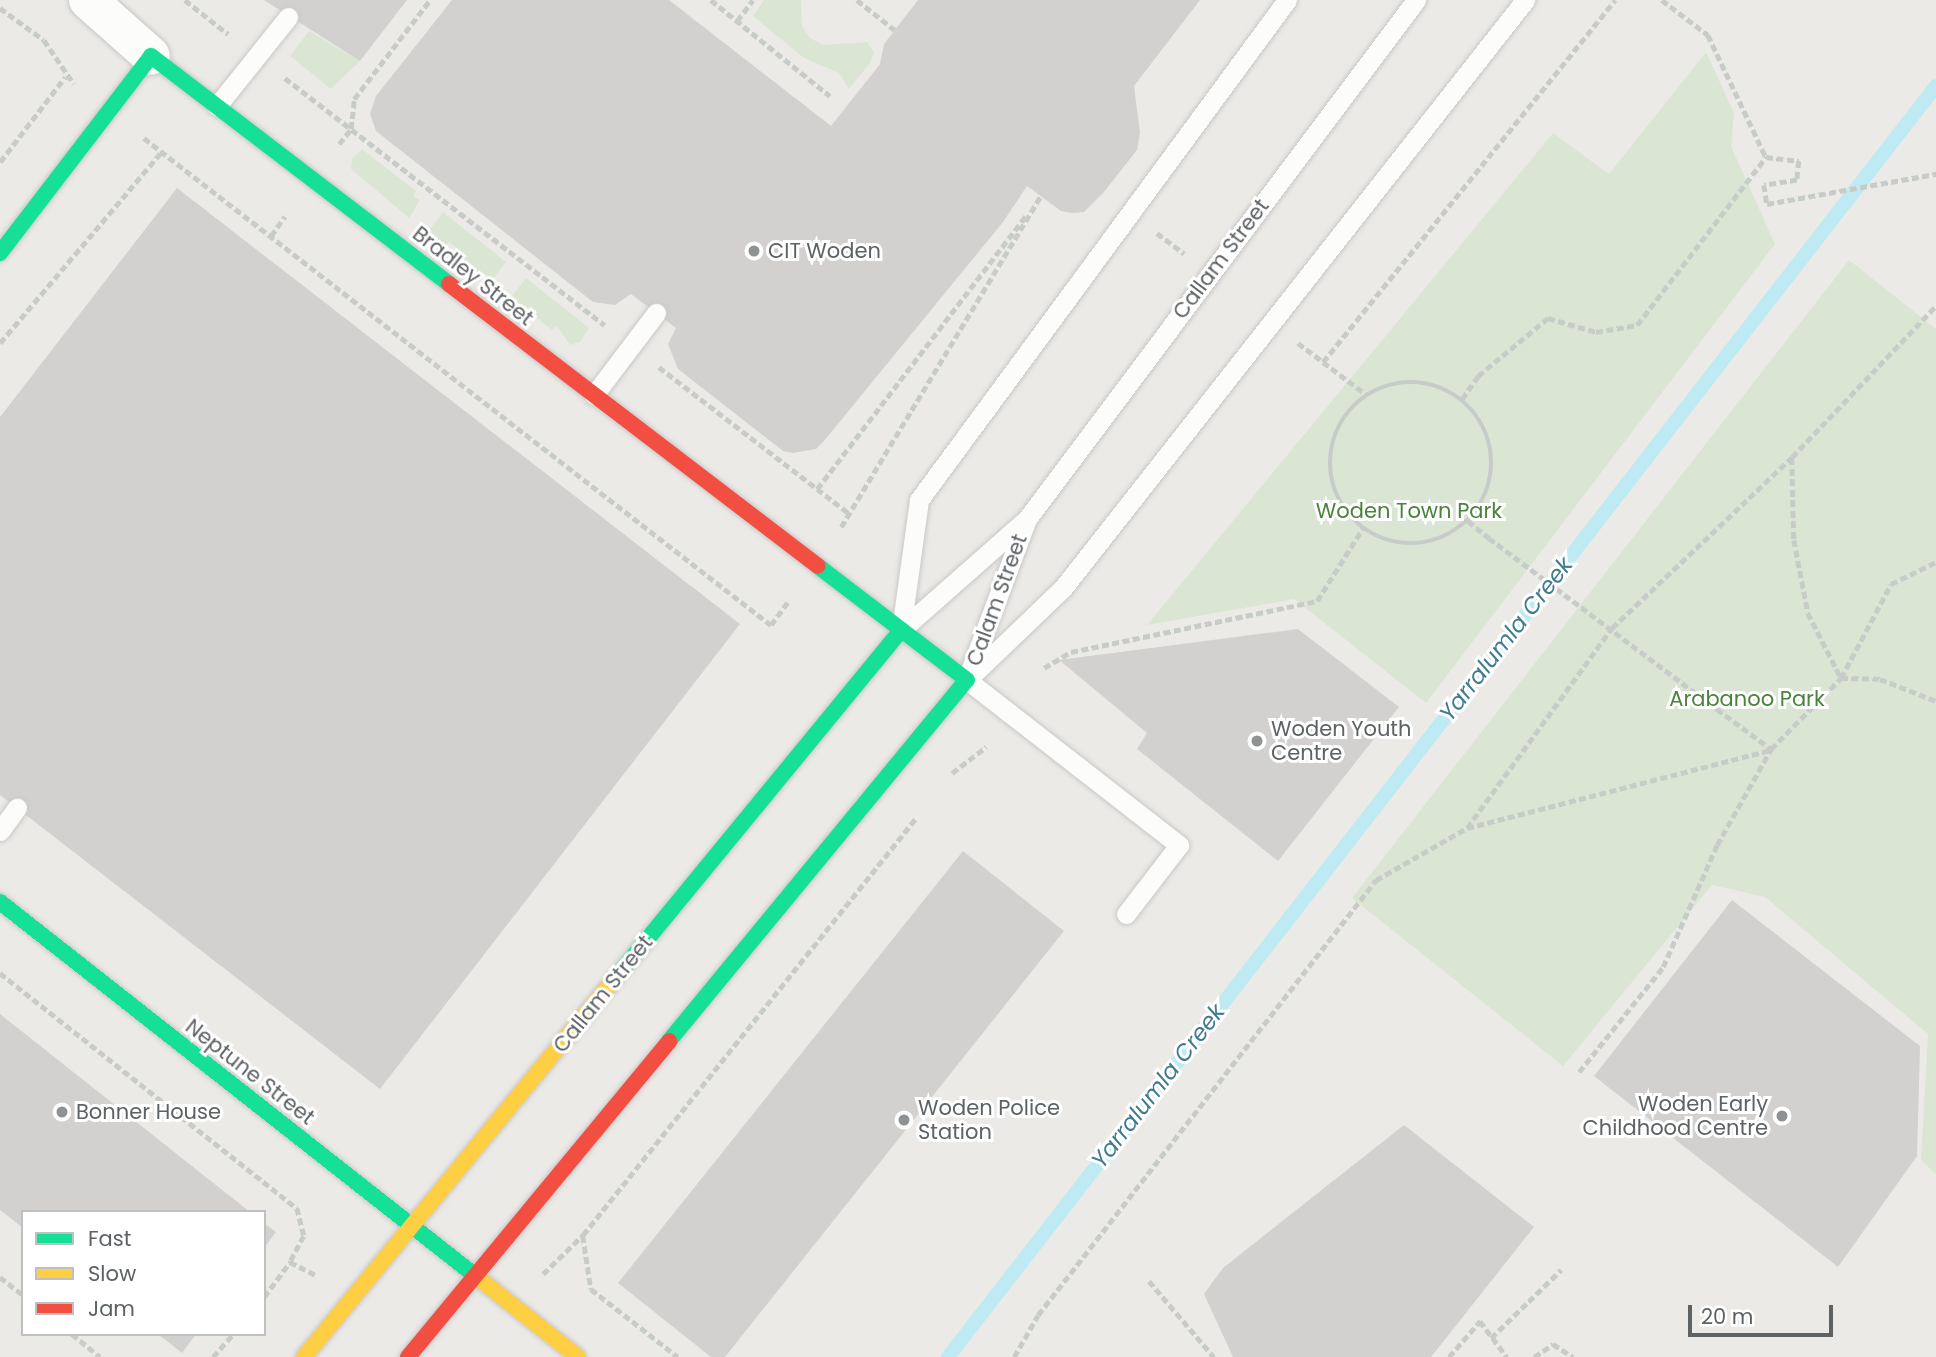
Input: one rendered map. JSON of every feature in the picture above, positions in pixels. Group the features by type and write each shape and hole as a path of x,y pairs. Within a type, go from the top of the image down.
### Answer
{"street":[{"path":"0,253 151,56 88,0"},
{"name":"Bradley Street","path":"151,56 967,680"},
{"name":"Callam Street","path":"304,1357 901,630"},
{"path":"408,1357 967,680"},
{"name":"Neptune Street","path":"0,902 578,1357"}],"lane":[{"path":"901,630 919,500 1287,0"},
{"name":"Callam Street","path":"1027,519 1416,0"},
{"path":"1126,915 1179,845 967,680 1063,588 1525,0"},
{"path":"217,106 288,18"},
{"path":"594,395 656,313"},
{"name":"Calam Street","path":"901,630 1027,519"},
{"name":"Calam Street","path":"967,680 1027,519"},
{"path":"0,831 17,808"}],"path":[{"path":"185,0 631,346 817,489 850,514 1041,196 817,489"},
{"path":"351,129 354,99 430,0"},
{"path":"711,0 830,96"},
{"path":"737,21 754,0"},
{"path":"857,0 895,30"},
{"path":"1323,362 1615,0"},
{"path":"1662,0 1708,35 1766,157"},
{"path":"0,162 65,77"},
{"path":"0,343 162,151 771,625"},
{"path":"1766,157 1799,161 1797,180 1764,185 1767,204 1936,174"},
{"path":"1461,399 1478,376 1548,318 1596,332 1637,325 1766,157"},
{"path":"271,236 293,205"},
{"path":"1467,828 1612,628 1792,457 1936,306"},
{"path":"1273,323 1367,395"},
{"path":"1415,382 1440,387 1461,399 1480,420 1491,445 1492,472 1484,499 1468,521 1427,542 1382,539 1363,528 1345,509 1334,486 1331,460 1335,435 1348,412 1367,395 1390,384 1415,382"},
{"path":"1792,457 1794,540 1808,613 1841,678"},
{"path":"1468,521 1771,749"},
{"path":"1044,668 1071,652 1317,601 1363,528"},
{"path":"1579,1072 1663,967 1717,845 1771,749 1841,678 1891,584 1936,562"},
{"path":"1841,678 1880,679 1936,701"},
{"path":"943,784 986,747"},
{"path":"1014,1357 1038,1315 1376,880 1467,828 1771,749"},
{"path":"678,1357 591,1289 583,1235 917,816"},
{"path":"0,973 297,1208 304,1236"},
{"path":"266,1294 290,1262"},
{"path":"1491,1338 1561,1270"},
{"path":"0,1277 21,1293"},
{"path":"1149,1281 1214,1357"},
{"path":"1449,1357 1480,1321 1507,1357"},
{"path":"74,1336 100,1357"},
{"path":"213,1357 231,1336"},
{"path":"1534,1357 1553,1343 1573,1357"}],"green space":[{"path":"764,0 801,0 802,26 810,38 823,45 867,42 874,53 870,63 849,89 839,73 804,58 753,16"},
{"path":"309,31 360,61 331,89 290,56"},
{"name":"Woden Town Park","path":"1706,52 1734,113 1731,146 1775,244 1426,703 1294,599 1147,625 1553,133 1609,174"},
{"path":"362,149 416,191 413,196 420,200 409,218 351,169 352,159"},
{"path":"443,212 506,262 490,282 455,254 458,249 449,242 445,247 427,233"},
{"name":"Arabanoo Park","path":"1849,260 1936,329 1936,1174 1921,1160 1928,1034 1765,897 1712,885 1563,1066 1352,898"},
{"path":"526,278 589,328 580,342 570,345 557,326 552,330 511,297"}],"building":[{"path":"264,0 407,0 360,61"},
{"name":"CIT Woden","path":"452,0 669,0 831,126 880,64 884,44 918,0 1200,0 1134,86 1140,133 1137,150 1104,192 1084,212 1072,213 1061,211 1027,186 1003,222 824,441 816,449 793,453 783,451 678,369 668,344 676,328 631,294 615,305 593,302 376,131 370,114 376,96"},
{"path":"177,188 740,624 380,1089 0,795 0,417"},
{"name":"Woden Youth Centre","path":"1298,629 1399,707 1278,861 1137,749 1147,733 1059,660"},
{"path":"963,851 1064,931 725,1357 711,1357 618,1283"},
{"name":"Woden Early Childhood Centre","path":"1732,900 1920,1046 1917,1156 1838,1267 1594,1076"},
{"name":"Bonner House","path":"0,1014 247,1210 21,1210 21,1226 0,1210"},
{"path":"1404,1125 1534,1227 1431,1357 1233,1357 1204,1294 1223,1268"},
{"path":"266,1224 276,1232 266,1245"},
{"path":"161,1336 195,1336 182,1353"}],"waterway":[{"name":"Yarralumla Creek","path":"948,1357 1936,86"}],"traffic: fast":[{"path":"0,253 151,56 449,284"},
{"path":"669,1041 967,680 818,566"},
{"path":"617,976 901,630"},
{"path":"0,902 482,1281"}],"traffic: slow":[{"path":"304,1357 617,976"},
{"path":"482,1281 578,1357"}],"traffic: jam":[{"path":"449,284 818,566"},
{"path":"408,1357 669,1041"}],"place":[{"name":"CIT Woden","path":"754,251"},
{"name":"Woden Youth Centre","path":"1257,741"},
{"name":"Bonner House","path":"62,1112"},
{"name":"Woden Early Childhood Centre","path":"1782,1116"},
{"name":"Woden Police Station","path":"904,1120"}]}
